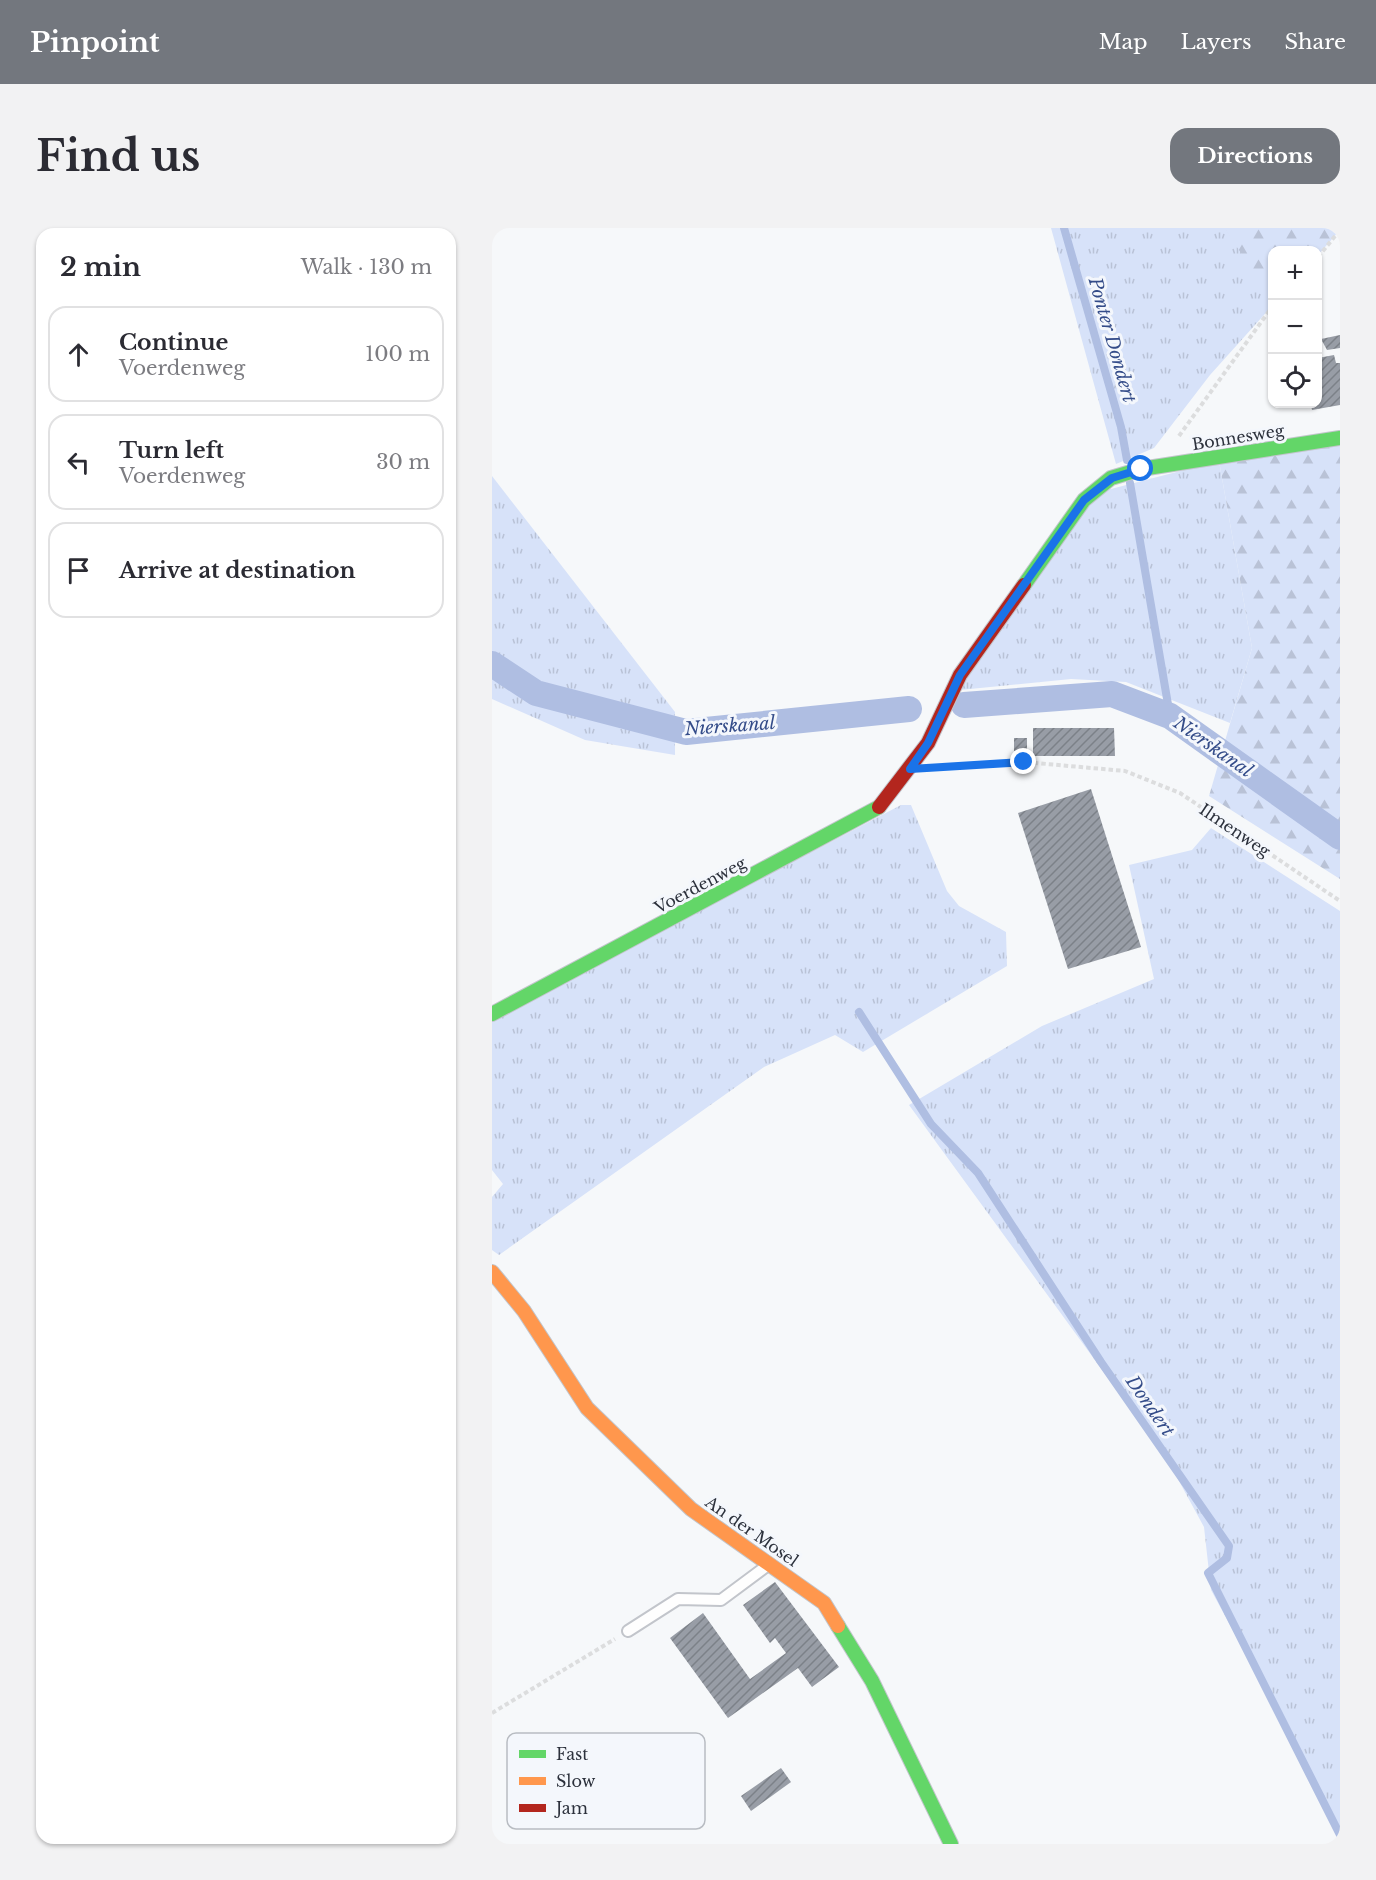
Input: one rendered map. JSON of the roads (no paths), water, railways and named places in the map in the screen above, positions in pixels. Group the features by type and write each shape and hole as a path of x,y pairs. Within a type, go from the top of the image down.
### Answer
{"street":[{"name":"Bonnesweg","path":"1141,469 1340,438"},
{"name":"Voerdenweg","path":"492,1014 883,805 928,743 960,675 1084,500 1112,478 1141,469"},
{"name":"An der Mosel","path":"492,1272 524,1311 587,1408 691,1509 824,1603 872,1681 951,1844"}],"lane":[{"path":"628,1631 678,1599 722,1600 769,1564"}],"waterway":[{"name":"Ponter Dondert","path":"1064,228 1121,427 1127,460"},
{"name":"Ponter Dondert","path":"1130,483 1170,716"},
{"name":"Nierskanal","path":"492,664 536,693 686,732 909,709"},
{"name":"Ponter Dondert","path":"964,705 1112,694 1170,716 1340,837"},
{"name":"Dondert","path":"859,1012 931,1124 978,1173 1101,1362 1229,1546 1227,1558 1208,1573 1340,1835"}]}
